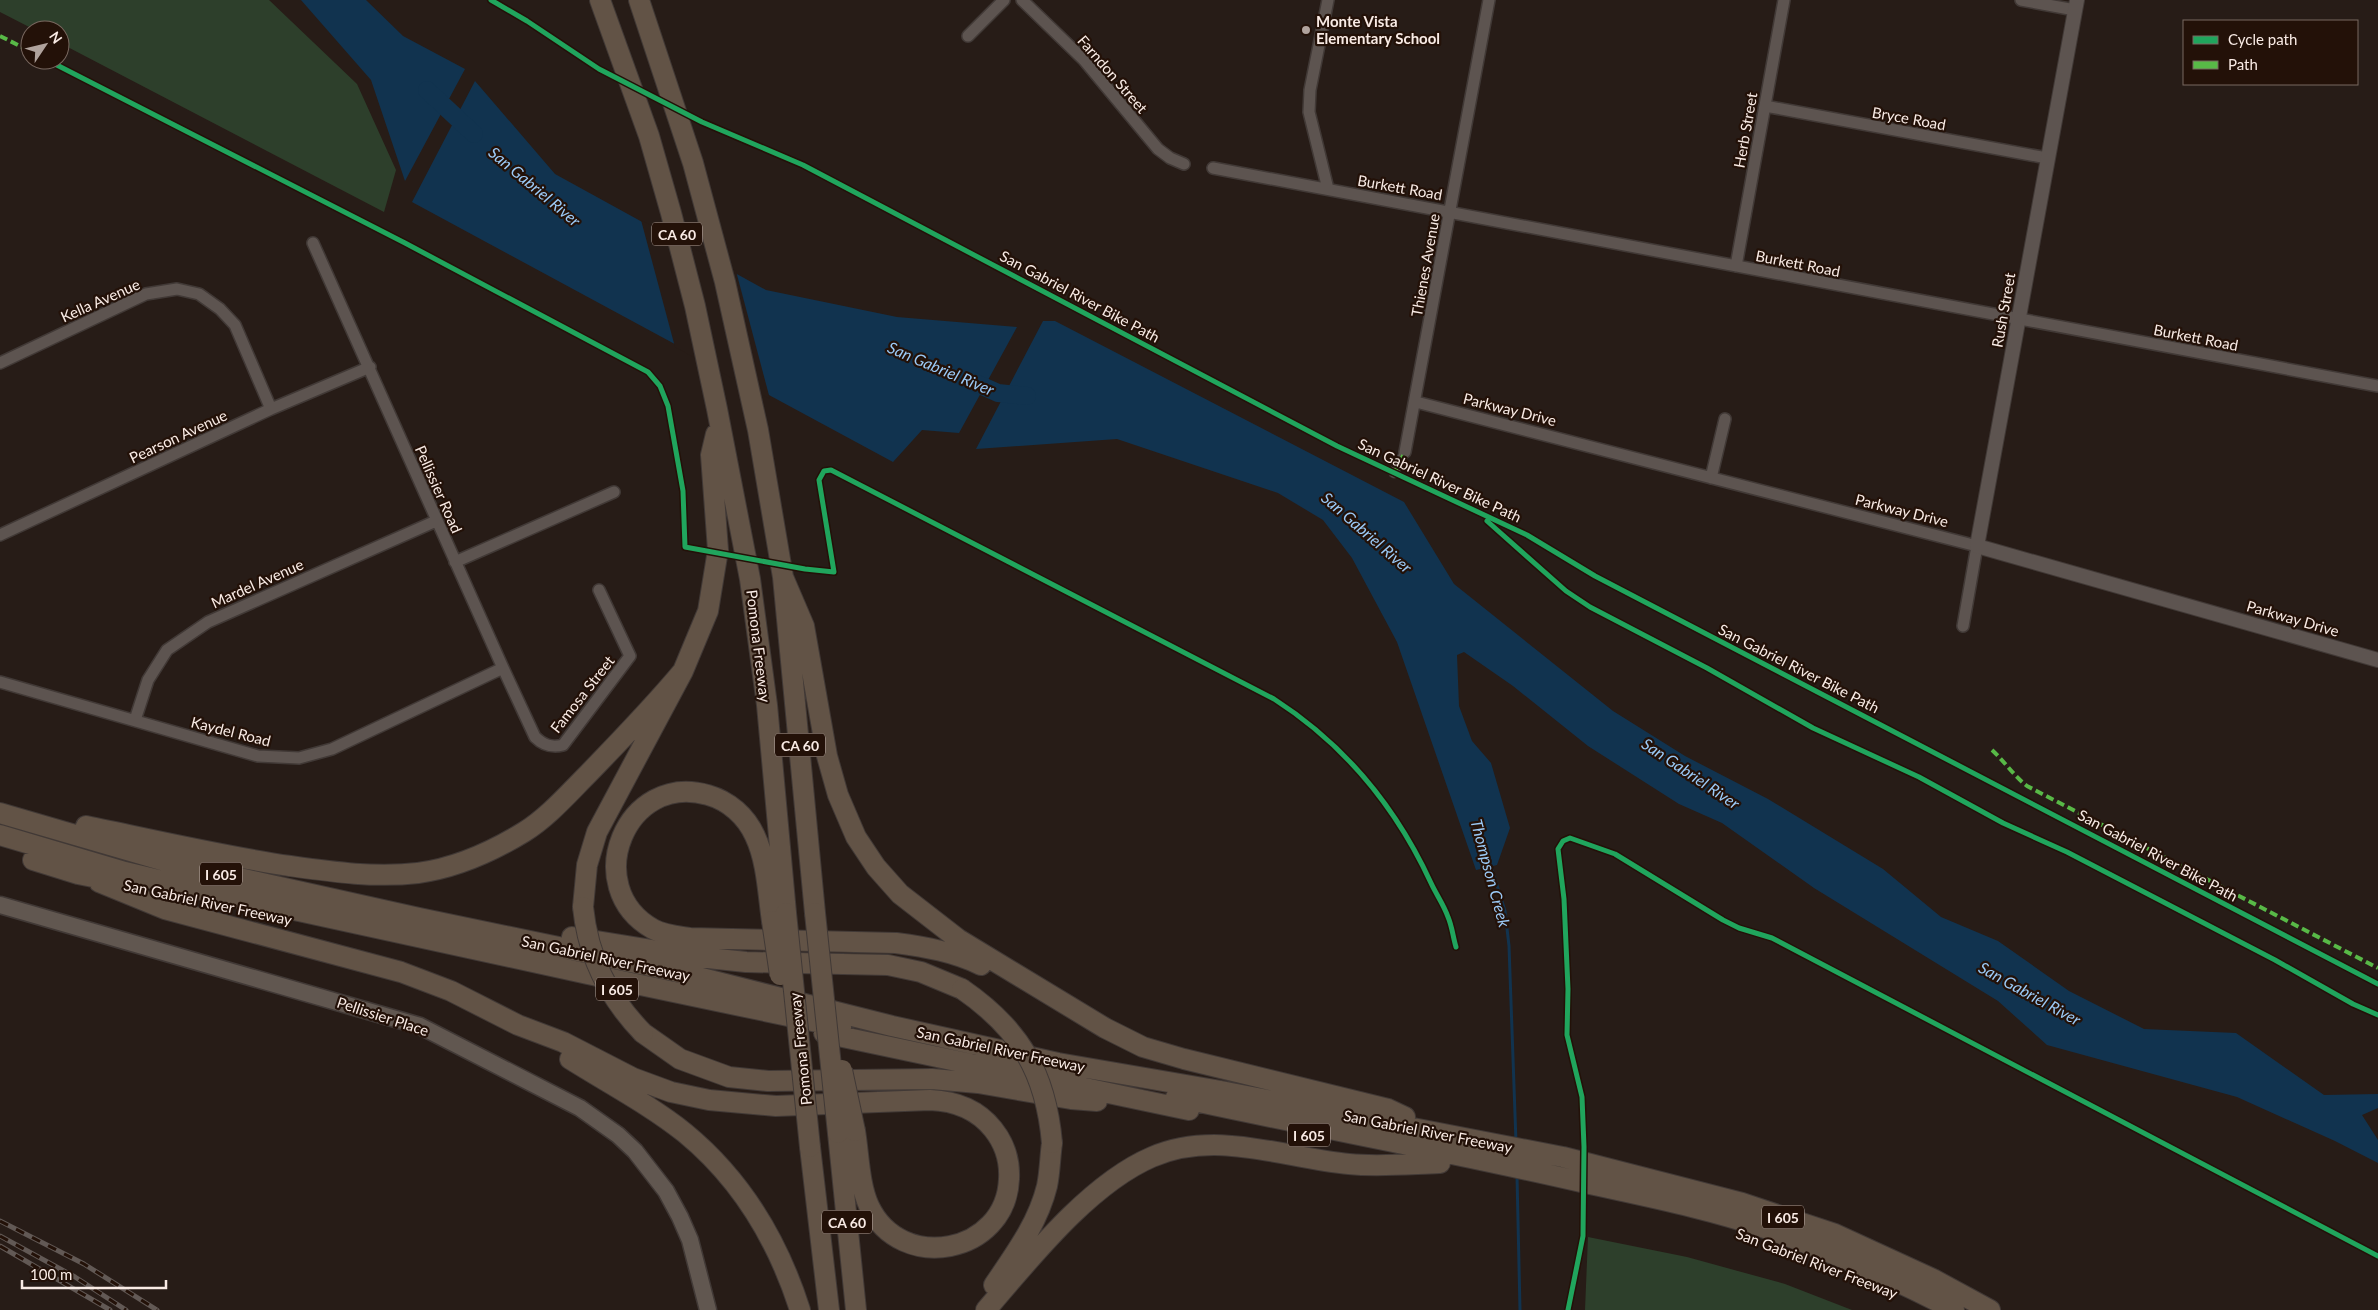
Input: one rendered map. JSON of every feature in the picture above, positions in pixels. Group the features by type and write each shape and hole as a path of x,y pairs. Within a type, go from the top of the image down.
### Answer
{"highway":[{"name":"Pomona Freeway","path":"600,0 649,136 671,213 695,306 750,575 767,705 779,917 810,1147 829,1310"},
{"name":"Pomona Freeway","path":"639,0 693,163 725,282 758,430 782,572 820,965 847,1132 856,1310"},
{"path":"718,416 712,455 717,555 708,611 683,670 597,832 587,865 583,906 588,941 597,968 617,1004 643,1033 680,1059 729,1077 748,1080 932,1079 978,1083 1071,1100 1156,1103"},
{"path":"782,572 804,626 827,756 838,795 856,837 876,867 900,894 930,920 1056,1000 1143,1047 1388,1110 1440,1133"},
{"path":"25,821 62,821 259,862 338,873 391,876 448,866 488,852 525,832 562,801 649,713 683,670"},
{"path":"779,917 755,836 745,819 732,806 717,797 699,792 681,792 663,796 648,804 633,817 622,834 617,850 615,870 619,888 627,904 638,918 666,935 690,938 851,940 928,947 974,962 1056,1000"},
{"name":"San Gabriel River Freeway","path":"0,813 168,862 708,980 1058,1063 1221,1091 1440,1133 1462,1152 1563,1173 1742,1203 1835,1234 1933,1279 1990,1310"},
{"path":"0,828 67,849 185,880 682,984 708,980"},
{"path":"0,835 134,874 588,974 1462,1152"},
{"name":"San Gabriel River Freeway","path":"0,850 78,874 1440,1163 1462,1152 1563,1173 1668,1212 1768,1241 1861,1277 1932,1310"},
{"path":"78,874 165,909 401,972 450,991 518,1025 562,1042 633,1078 671,1092 709,1100 776,1106 930,1100 947,1100 960,1104 987,1122 999,1137 1006,1154 1009,1171 1008,1190 1001,1210 992,1222 962,1244 944,1248 928,1248 909,1243 894,1235 879,1221 869,1205 847,1132"},
{"path":"419,918 550,933 689,956 746,962 896,966 921,972 962,989 1001,1019 1026,1053 1043,1088 1052,1143 1047,1186 1028,1234 978,1310"},
{"path":"518,1025 651,1109 685,1133 710,1155 732,1180 767,1231 781,1256 800,1310"},
{"path":"1221,1091 1250,1105 1462,1152"},
{"path":"986,1310 1098,1191 1130,1168 1153,1157 1179,1149 1228,1145 1350,1164 1440,1163"},
{"path":"1563,1173 1766,1229 1872,1271 1954,1310"},
{"path":"1563,1173 1705,1203 1765,1222 1848,1253 1969,1310"}],"main road":[{"name":"Pellissier Place","path":"0,905 420,1026 580,1108 618,1135 634,1151 666,1191 690,1240 704,1308"}],"street":[{"path":"968,36 1004,0"},
{"name":"Farndon Street","path":"1022,0 1084,60 1158,148 1170,158 1184,164"},
{"path":"1328,0 1310,90 1309,112 1328,189"},
{"name":"Thienes Avenue","path":"1394,473 1405,452 1416,402 1489,0"},
{"name":"Herb Street","path":"1736,266 1784,0"},
{"path":"2021,0 2076,5"},
{"name":"Rush Street","path":"1964,626 2018,318 2076,5"},
{"name":"Bryce Road","path":"1764,106 2047,158"},
{"name":"Burkett Road","path":"1213,168 2378,386"},
{"name":"Pellissier Road","path":"313,243 370,367 454,562 535,736 543,745"},
{"name":"Kella Avenue","path":"0,362 146,294 177,289 199,294 220,309 235,325 272,408"},
{"name":"Pearson Avenue","path":"0,534 272,408 370,367"},
{"name":"Parkway Drive","path":"1416,402 1977,546 2378,660"},
{"path":"1711,478 1725,419"},
{"path":"454,562 614,492"},
{"name":"Mardel Avenue","path":"135,720 148,680 166,650 201,626 250,602 436,521"},
{"name":"Famosa Street","path":"543,745 556,747 563,745 630,656 599,590"},
{"name":"Kaydel Road","path":"0,682 258,756 299,758 332,749 503,668"}],"green space":[{"path":"0,0 269,0 357,84 396,170 384,212 70,48 70,20 20,20 20,22 0,12"},
{"path":"1588,1237 1687,1257 1785,1284 1852,1310 1585,1310"}],"water":[{"path":"301,0 366,0 403,36 465,69 405,181 371,80"},
{"path":"475,81 555,174 766,290 897,317 1017,327 959,433 922,430 893,462 412,202"},
{"path":"1043,321 1055,321 1404,502 1454,584 1613,711 1685,756 1768,799 1883,869 1941,917 1998,941 2069,991 2144,1029 2236,1033 2324,1095 2378,1094 2378,1108 2362,1115 2378,1140 2378,1163 2335,1141 2237,1097 2047,1045 1998,1001 1814,888 1722,823 1679,804 1588,746 1513,686 1464,652 1457,655 1459,706 1472,741 1491,763 1510,828 1497,865 1476,870 1397,642 1352,558 1323,520 1278,493 1117,439 976,449"}],"pier":[{"path":"641,220 736,271 770,399 675,347"}],"waterway":[{"name":"San Gabriel River","path":"427,90 474,134"},
{"name":"San Gabriel River","path":"964,378 998,393 1027,396"},
{"name":"Thompson Creek","path":"1490,863 1505,911 1509,946 1516,1142"},
{"name":"Thompson Creek","path":"1517,1176 1520,1310"}],"railway":[{"path":"0,1221 84,1264 157,1310"},
{"path":"0,1236 75,1277 126,1310"},
{"path":"0,1246 110,1310"}],"marked path":[{"path":"0,36 20,46"},
{"path":"1394,473 1405,452"},
{"path":"1992,750 2027,786 2378,968"}],"cycle path":[{"name":"San Gabriel River Bike Path","path":"491,0 527,21 599,69 702,122 803,165 1337,446 1527,535 1595,576 2378,984"},
{"path":"67,70 405,243 648,372 660,386 668,406 683,491 685,547 805,569 834,572 819,480 824,471 831,470 1274,699 1323,736 1366,779 1384,803 1417,855 1444,908 1451,924 1456,947"},
{"name":"San Gabriel River Bike Path","path":"1487,521 1566,591 1590,607 1707,668 1813,728 1919,777 2003,823 2067,852 2275,960 2353,1004 2378,1015"},
{"path":"1568,1310 1583,1236 1584,1147 1582,1097 1567,1035 1568,989 1564,899 1558,849 1563,841 1570,838 1615,854 1723,920 1739,928 1772,938 2378,1256"}],"place":[{"name":"Monte Vista Elementary School","path":"1306,30"}]}
